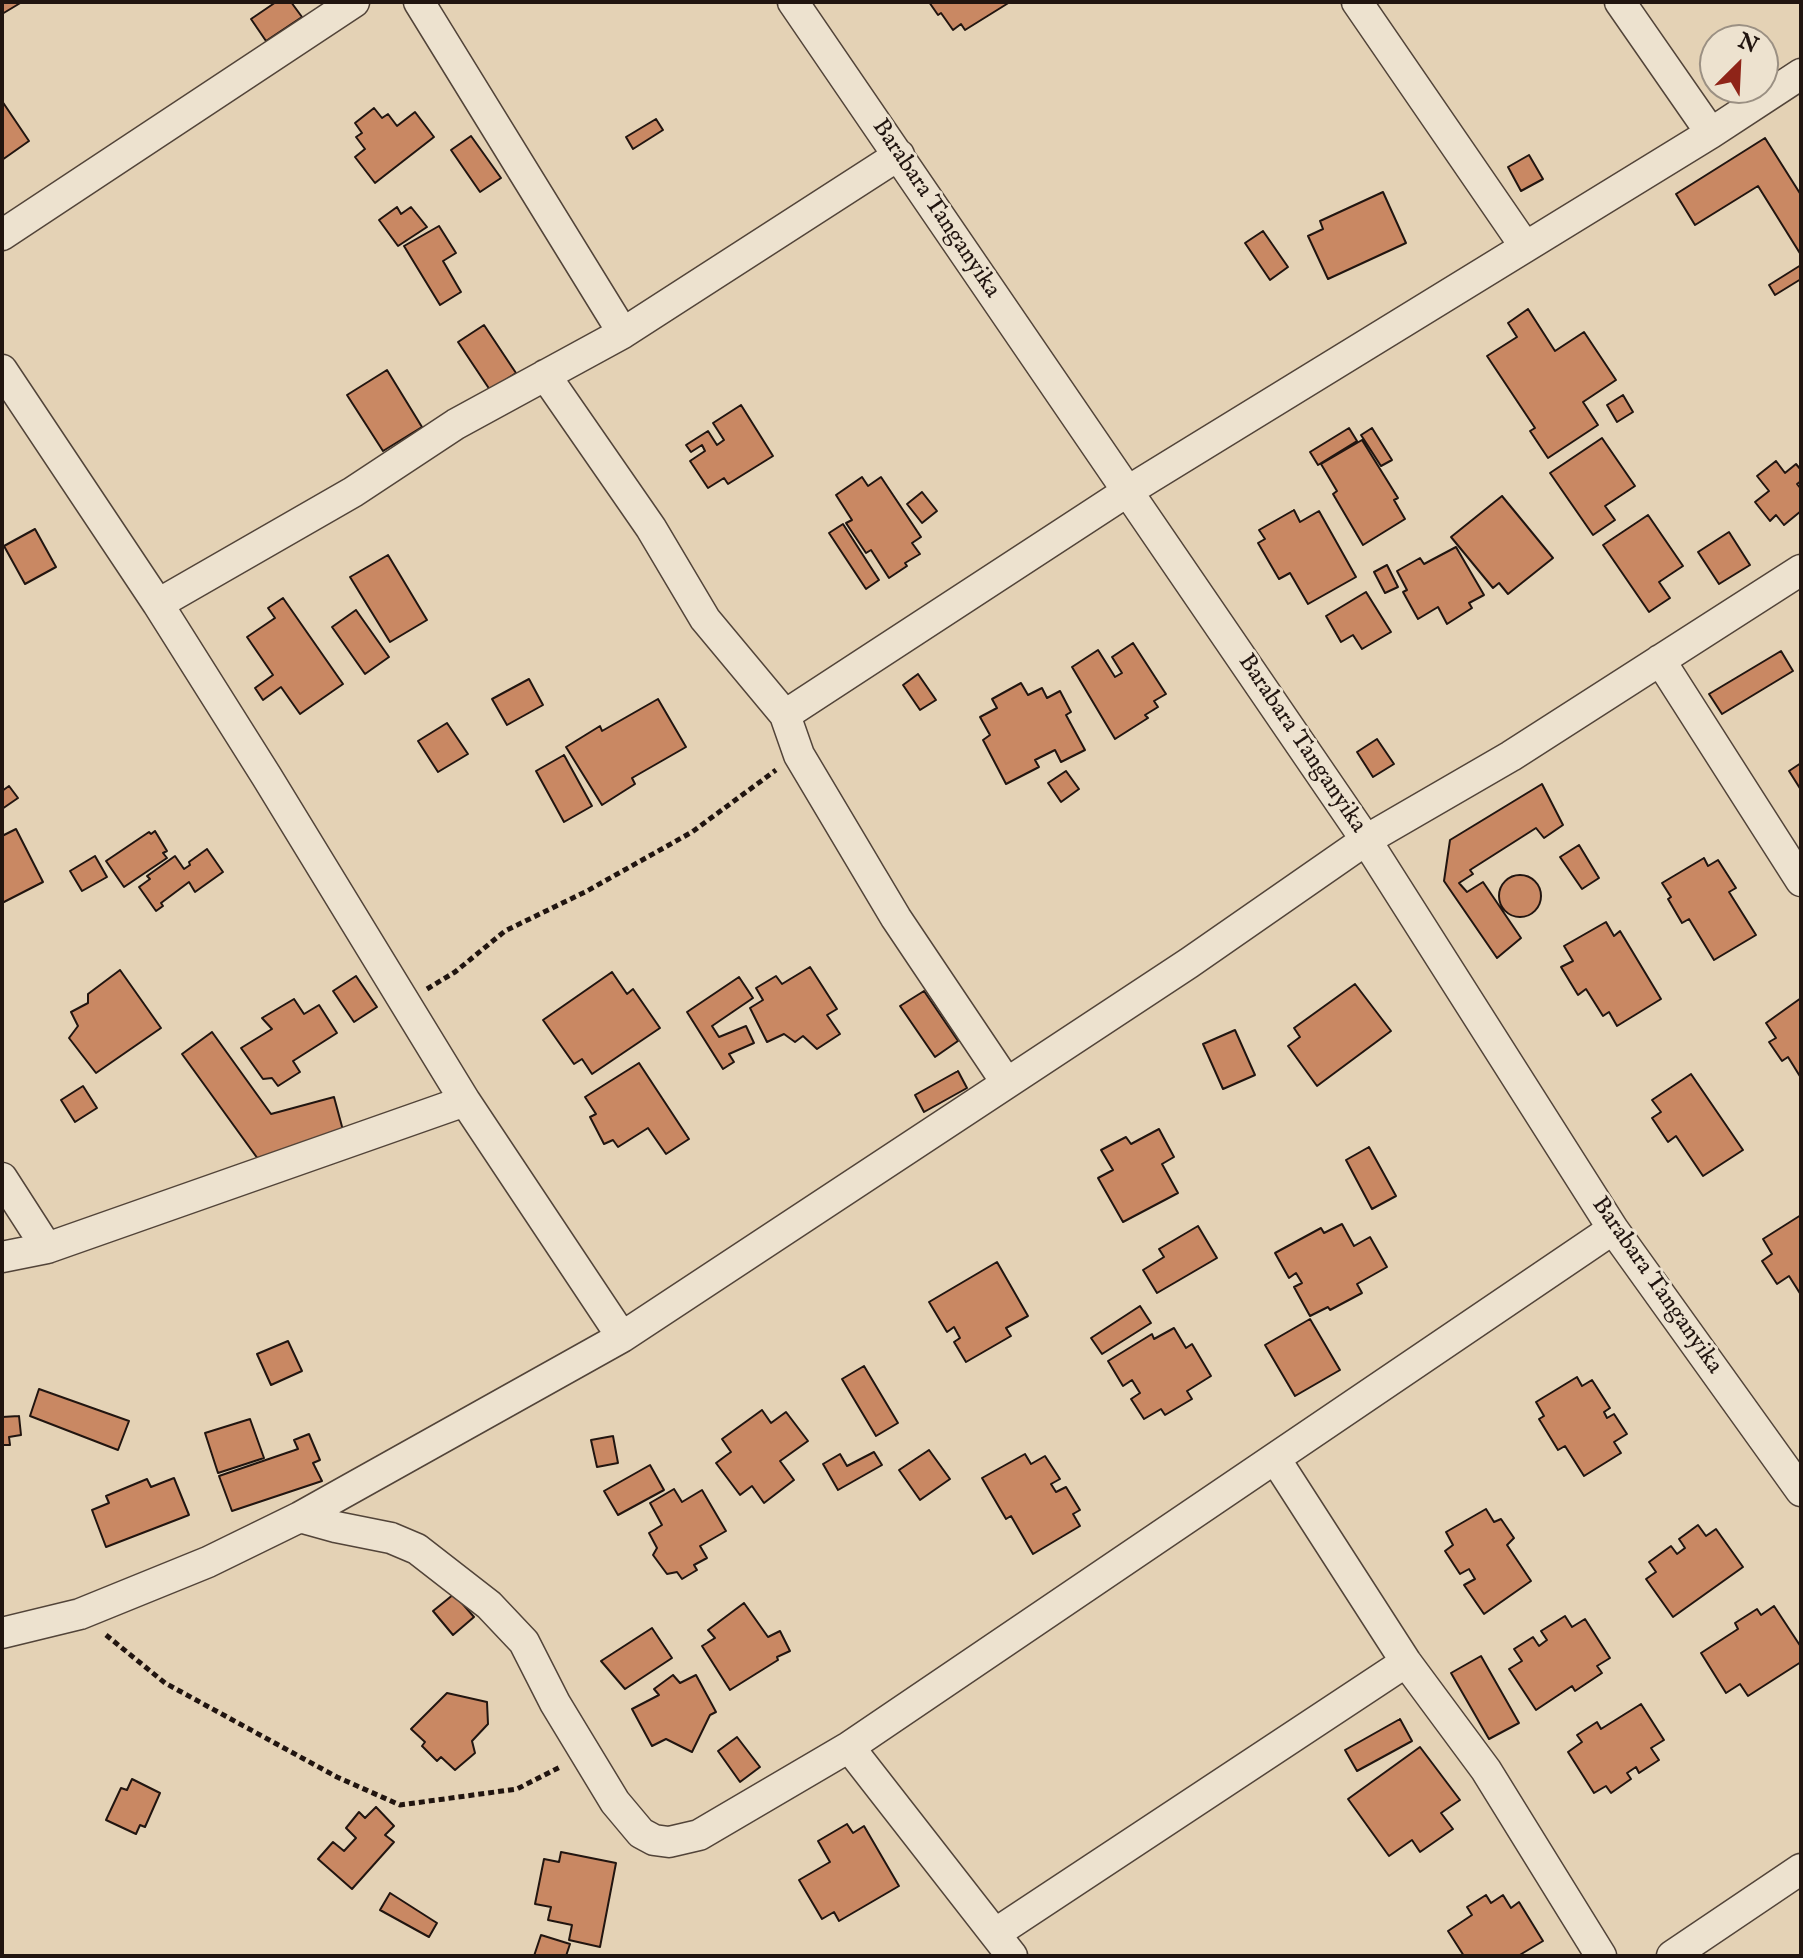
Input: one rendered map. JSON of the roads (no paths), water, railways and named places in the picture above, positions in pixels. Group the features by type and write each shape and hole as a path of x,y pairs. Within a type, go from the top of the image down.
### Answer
{"street":[{"path":"2,235 354,2"},
{"path":"419,2 623,333"},
{"name":"Barabara Tanganyika","path":"793,2 1366,840 1613,1229 1801,1491"},
{"path":"1357,2 1524,245"},
{"path":"1620,2 1711,133"},
{"path":"785,715 1128,491 1524,245 1711,133 1801,74"},
{"path":"158,604 353,492 456,424 623,333 899,155"},
{"path":"2,370 158,604 465,1101 622,1337"},
{"path":"545,375 651,528 705,619 785,715 799,755 896,918 1006,1082"},
{"path":"2,1633 80,1614 208,1562 300,1517 622,1337 1189,963 1366,840 1511,756 1801,570"},
{"path":"1660,660 1801,881"},
{"path":"2,1257 47,1248 465,1101"},
{"path":"2,1178 47,1248"},
{"path":"300,1517 391,1538 417,1549 489,1605 524,1642 555,1703 615,1802 641,1833 654,1840 669,1842 699,1835 849,1747 1613,1229"},
{"path":"1276,1460 1406,1662 1486,1770 1601,1956"},
{"path":"849,1747 1004,1945 1406,1662"},
{"path":"1672,1956 1801,1869"}]}
